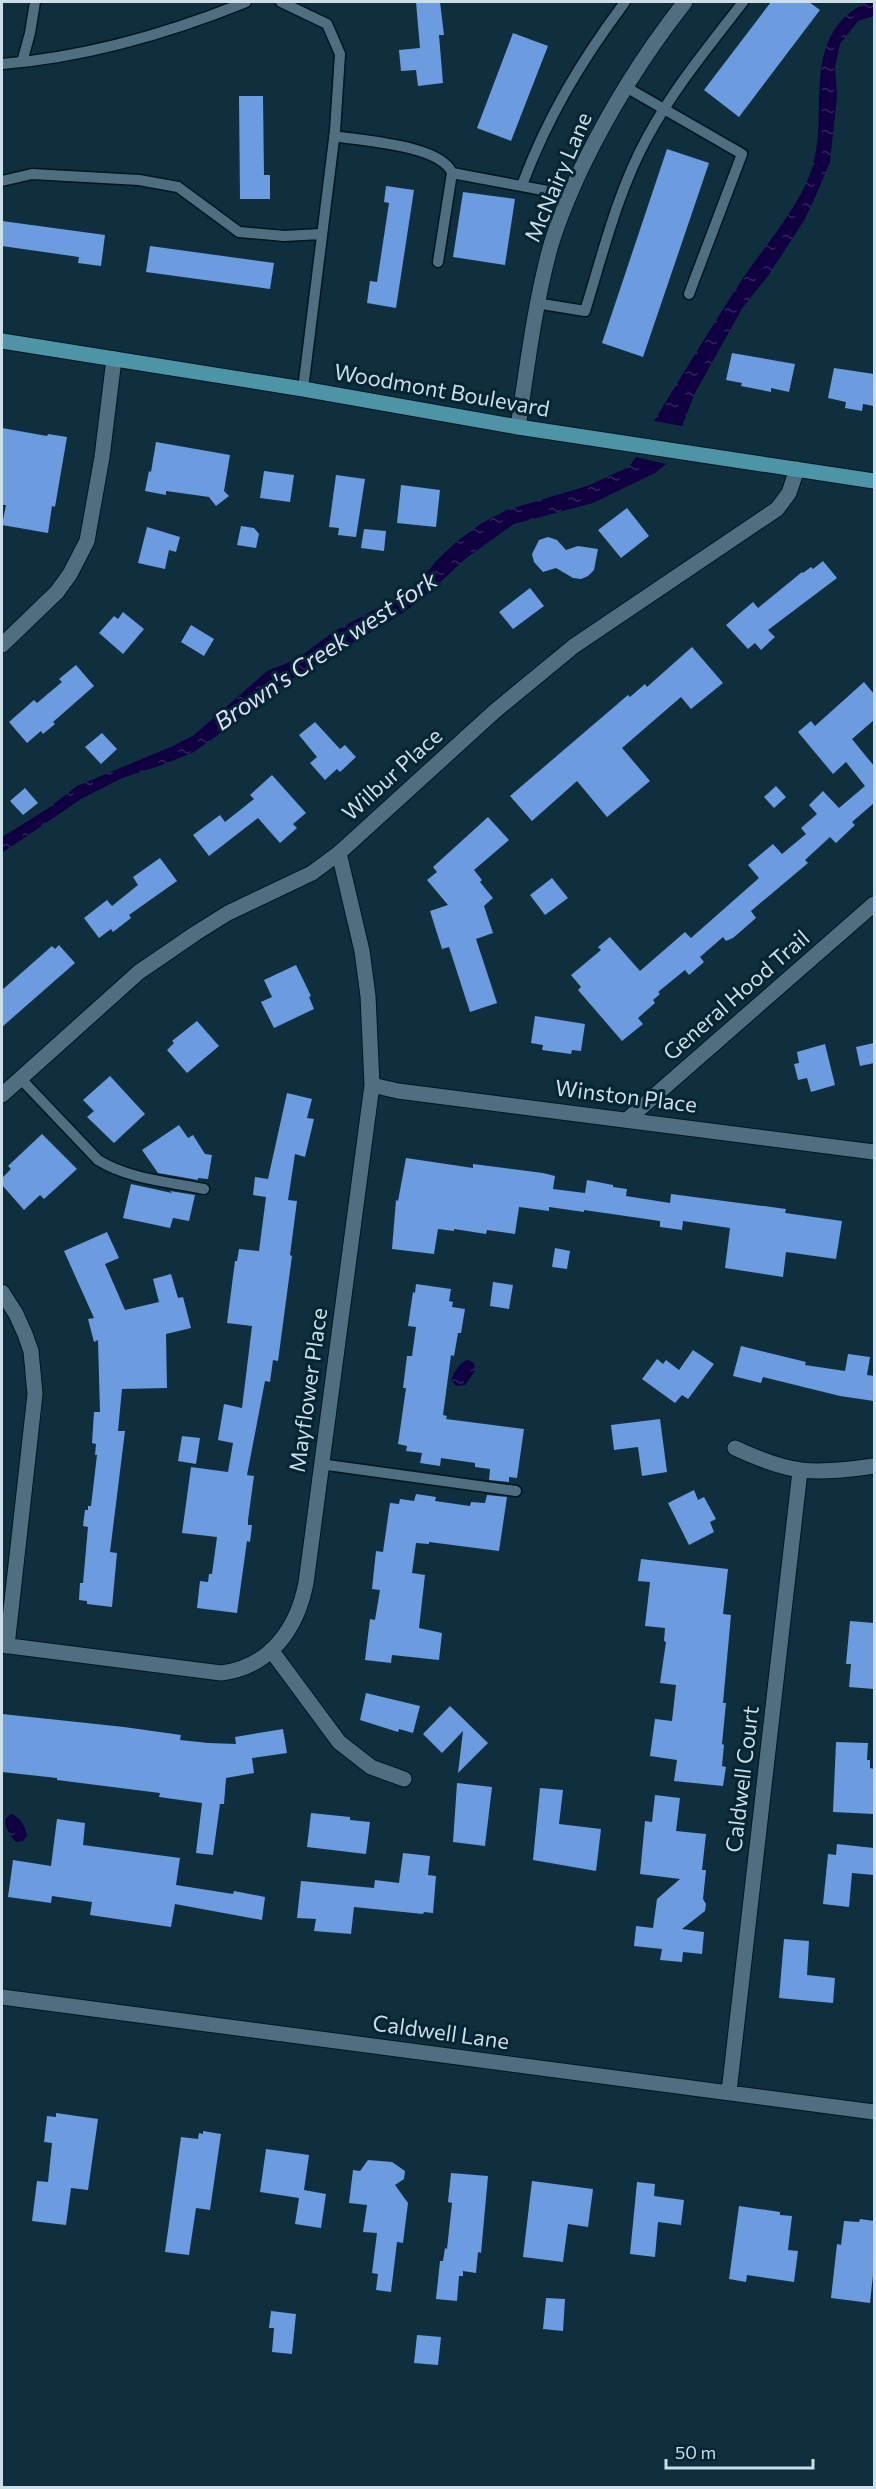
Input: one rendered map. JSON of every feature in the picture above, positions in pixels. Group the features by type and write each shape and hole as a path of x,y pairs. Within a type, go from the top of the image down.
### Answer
{"main road":[{"name":"Woodmont Boulevard","path":"2,341 303,388 518,427 874,481"}],"street":[{"name":"McNairy Lane","path":"518,427 536,303 549,250 569,195 624,86 642,58 685,2"},
{"path":"2,645 57,592 70,574 87,541 96,499 114,359"},
{"name":"Wilbur Place","path":"2,1095 139,972 212,923 312,873 339,853 495,711 574,646 777,508 789,493 797,469"},
{"name":"Mayflower Place","path":"4,1645 221,1673 255,1664 290,1630 302,1604 372,1085 368,996 364,963 339,853"},
{"name":"General Hood Trail","path":"628,1119 874,904"},
{"name":"Winston Place","path":"372,1085 874,1152"},
{"path":"2,1292 16,1314 31,1351 35,1394 4,1645"},
{"path":"735,1448 771,1464 800,1471 829,1472 874,1466"},
{"name":"Caldwell Court","path":"729,2092 800,1471"},
{"path":"271,1650 327,1726 349,1751 380,1772 404,1779"},
{"name":"Caldwell Lane","path":"2,1997 874,2112"}],"lane":[{"path":"22,62 35,2"},
{"path":"2,64 61,58 148,37 246,2"},
{"path":"281,2 327,24 340,54 334,136 303,388"},
{"path":"522,185 550,116 594,44 625,2"},
{"path":"536,303 585,312 627,182 649,135 691,70 743,2"},
{"path":"624,86 742,154 689,294"},
{"path":"334,136 423,152 444,161 453,173 569,195"},
{"path":"438,262 453,173"},
{"path":"2,181 32,174 139,180 178,187 239,231 284,236 321,234"},
{"path":"20,1078 106,1166 122,1172 204,1189"},
{"path":"320,1464 516,1491"}],"water":[{"path":"868,2 874,2 874,16 858,21 840,44 835,67 837,96 830,162 805,219 768,276 743,307 695,393 682,426 654,421 741,281 782,225 800,195 813,165 817,143 824,52 833,33 846,16"},
{"name":"Brown's Creek west fork","path":"636,457 666,464 655,473 593,503 514,524 465,559 424,597 400,615 265,695 233,724 194,752 122,778 81,799 2,853 2,837 47,809 77,786 194,735 267,671 297,659 333,632 410,594 436,561 456,542 482,523 507,510 587,486 629,467"},
{"path":"468,1360 474,1363 475,1371 465,1385 456,1386 451,1380 452,1377 460,1365"},
{"path":"11,1814 17,1817 24,1826 27,1836 23,1841 16,1842 8,1831 5,1821"}],"building":[{"path":"416,2 440,2 444,35 439,35 443,83 418,86 416,70 401,71 399,50 420,48"},
{"path":"771,2 809,2 820,10 739,117 704,90"},
{"path":"513,33 548,46 511,141 477,128"},
{"path":"239,96 263,96 264,175 270,175 270,199 240,199"},
{"path":"667,149 709,163 643,357 602,343"},
{"path":"386,186 414,190 396,308 367,303 370,281 377,282 389,203 384,202"},
{"path":"463,192 515,199 505,265 453,257"},
{"path":"2,221 105,235 101,266 78,263 79,257 2,246"},
{"path":"150,246 274,263 270,289 146,272"},
{"path":"732,353 795,364 789,392 771,388 771,392 741,386 742,383 726,380"},
{"path":"834,368 874,374 874,406 863,404 862,411 845,408 846,402 828,398"},
{"path":"2,428 67,437 55,507 52,506 48,533 2,525 6,505 2,505"},
{"path":"156,442 230,455 224,491 229,496 216,506 209,497 166,491 166,495 145,491"},
{"path":"264,471 294,475 290,502 260,498"},
{"path":"336,475 365,479 356,537 338,535 339,528 329,527"},
{"path":"401,485 440,490 436,527 397,523"},
{"path":"627,508 649,536 621,558 598,530"},
{"path":"241,526 254,528 259,534 256,548 237,545"},
{"path":"147,527 180,537 176,552 169,550 165,569 138,563"},
{"path":"364,529 386,531 384,551 361,548"},
{"path":"548,537 557,540 566,550 578,546 598,549 594,570 581,579 573,578 556,568 543,572 534,562 532,554 539,540"},
{"path":"823,561 837,578 768,630 775,637 761,650 755,643 748,649 726,625 753,602 758,608 802,572 811,567 813,569"},
{"path":"530,588 544,606 513,629 499,612"},
{"path":"123,612 144,629 123,654 99,633 114,616 118,619"},
{"path":"191,625 214,639 204,656 181,642"},
{"path":"692,647 723,683 691,709 681,697 622,748 650,781 607,817 577,781 532,821 510,796 628,695 630,697 645,684 647,687"},
{"path":"76,665 94,686 53,722 55,724 43,734 41,731 27,743 9,722 34,700 37,703 62,682 59,679"},
{"path":"864,682 874,694 874,720 852,739 874,766 874,803 852,822 855,825 836,843 830,837 805,860 808,863 751,911 756,918 733,938 726,941 723,937 700,957 704,962 689,975 685,970 658,992 660,994 653,1000 655,1003 638,1018 643,1024 622,1041 578,990 581,987 571,975 601,950 598,947 610,937 640,971 685,932 691,938 759,878 748,865 773,844 782,854 806,834 801,828 817,814 809,805 823,791 839,808 865,786 846,762 833,774 798,732 811,721 815,726"},
{"path":"315,722 340,749 345,745 356,757 340,772 337,769 325,780 310,763 317,757 299,735"},
{"path":"102,733 117,749 101,764 85,747"},
{"path":"272,775 306,813 293,824 297,828 280,843 258,818 209,856 193,835 220,815 225,822 254,799 250,795"},
{"path":"776,786 786,797 774,808 764,797"},
{"path":"25,788 38,803 23,815 10,801"},
{"path":"488,817 509,840 474,870 493,898 484,906 493,933 476,939 497,1003 470,1012 449,947 442,949 430,911 448,905 427,880 437,872 433,867"},
{"path":"160,858 177,881 129,915 131,918 113,932 111,929 99,938 84,918 107,900 112,906 138,885 133,877"},
{"path":"552,878 568,898 545,915 530,895"},
{"path":"59,945 75,963 2,1027 2,990 52,946 55,949"},
{"path":"296,965 311,996 309,997 314,1009 274,1028 261,1002 272,997 264,980"},
{"path":"535,1016 585,1024 581,1051 572,1050 571,1054 542,1050 543,1045 531,1043"},
{"path":"197,1021 219,1046 187,1073 167,1050 174,1043 172,1041"},
{"path":"874,1043 874,1063 860,1066 856,1047"},
{"path":"825,1044 835,1085 811,1092 807,1078 798,1080 794,1064 799,1063 797,1052"},
{"path":"110,1076 145,1114 114,1143 87,1117 94,1111 83,1100"},
{"path":"287,1093 312,1099 307,1118 314,1119 305,1157 295,1154 288,1200 297,1201 278,1361 273,1360 270,1382 265,1381 247,1475 254,1476 248,1520 248,1525 252,1525 250,1542 247,1541 237,1613 197,1608 200,1581 208,1582 209,1574 212,1574 217,1537 182,1533 191,1467 228,1472 233,1443 218,1440 224,1404 242,1408 252,1326 227,1323 235,1261 237,1261 239,1249 259,1251 266,1197 253,1195 255,1177 268,1179"},
{"path":"179,1125 188,1138 193,1135 205,1154 212,1155 208,1179 198,1178 198,1180 158,1173 142,1150"},
{"path":"42,1134 77,1169 44,1199 40,1195 24,1210 2,1185 2,1178 11,1169 8,1166"},
{"path":"406,1158 473,1168 473,1164 543,1173 555,1176 553,1189 585,1193 587,1180 627,1189 626,1196 670,1203 671,1194 786,1209 785,1213 842,1221 836,1259 786,1252 783,1277 725,1268 730,1228 683,1221 682,1230 660,1227 660,1221 549,1207 549,1211 519,1207 515,1234 487,1230 486,1234 438,1229 434,1254 392,1249 396,1200 398,1201"},
{"path":"131,1184 172,1193 170,1191 195,1195 189,1221 173,1218 170,1228 123,1218"},
{"path":"107,1232 119,1258 105,1264 125,1310 159,1302 153,1279 171,1274 178,1298 183,1297 191,1328 166,1334 167,1388 122,1389 118,1431 125,1431 110,1552 117,1553 112,1607 87,1604 87,1601 79,1600 80,1583 83,1583 88,1527 83,1526 85,1510 91,1506 97,1455 95,1455 96,1444 92,1443 94,1412 100,1412 98,1340 94,1342 88,1319 94,1318 64,1251"},
{"path":"555,1248 570,1251 567,1269 552,1267"},
{"path":"493,1282 513,1285 509,1309 490,1306"},
{"path":"416,1284 451,1289 449,1301 453,1302 452,1307 465,1309 454,1356 451,1355 443,1415 447,1416 446,1419 524,1429 517,1478 509,1477 509,1482 489,1480 490,1469 475,1467 475,1463 441,1458 440,1466 420,1463 422,1453 406,1451 407,1446 398,1444 406,1388 403,1388 407,1356 412,1356 416,1327 408,1326"},
{"path":"741,1346 806,1362 805,1365 845,1371 848,1354 870,1357 867,1375 874,1376 874,1401 840,1396 763,1377 761,1383 733,1376"},
{"path":"693,1350 714,1364 688,1399 682,1395 675,1403 642,1379 657,1359 663,1364 666,1360 679,1370"},
{"path":"660,1419 667,1472 642,1476 638,1447 614,1450 611,1425"},
{"path":"182,1436 200,1438 196,1464 178,1461"},
{"path":"694,1490 698,1500 704,1497 716,1519 710,1522 714,1532 689,1545 668,1503"},
{"path":"416,1494 436,1497 435,1501 470,1506 471,1502 485,1503 487,1495 507,1497 499,1551 429,1542 429,1544 416,1543 412,1573 425,1575 419,1628 442,1633 439,1660 392,1655 391,1663 365,1660 370,1619 375,1620 380,1590 372,1589 376,1551 383,1552 390,1503 399,1504 400,1499 414,1501"},
{"path":"641,1559 728,1569 723,1614 731,1615 723,1703 726,1703 722,1766 726,1767 723,1786 674,1781 677,1760 650,1756 655,1719 672,1721 676,1685 660,1683 666,1642 664,1641 665,1628 645,1626 650,1582 638,1581"},
{"path":"850,1621 874,1623 874,1689 849,1687 851,1664 846,1664"},
{"path":"366,1693 420,1706 413,1733 399,1729 398,1732 360,1720"},
{"path":"450,1706 488,1743 458,1773 463,1731 442,1753 423,1734"},
{"path":"2,1714 181,1735 180,1740 208,1743 236,1744 235,1737 283,1729 287,1753 252,1758 254,1773 226,1778 224,1804 220,1804 213,1855 196,1853 202,1803 159,1797 160,1793 2,1772"},
{"path":"836,1742 868,1743 867,1760 870,1760 870,1768 874,1769 874,1814 833,1812"},
{"path":"457,1783 492,1787 485,1846 453,1842"},
{"path":"540,1788 563,1790 559,1824 601,1829 596,1871 533,1860"},
{"path":"655,1795 680,1798 676,1831 706,1834 702,1870 706,1870 703,1899 706,1904 705,1911 682,1929 704,1932 702,1954 683,1952 682,1962 660,1960 662,1949 634,1946 636,1926 653,1928 657,1899 680,1879 640,1874 645,1821 652,1822"},
{"path":"311,1813 350,1817 350,1820 370,1822 366,1854 307,1847"},
{"path":"57,1819 85,1823 83,1845 180,1858 176,1885 233,1894 234,1891 265,1897 262,1920 175,1904 171,1927 90,1915 92,1902 52,1896 51,1903 8,1897 13,1860 51,1866"},
{"path":"837,1844 874,1848 874,1875 852,1873 849,1907 823,1904 828,1854 836,1855"},
{"path":"403,1853 430,1856 428,1875 436,1876 433,1913 354,1907 351,1934 314,1931 316,1919 297,1918 301,1881 374,1888 375,1880 399,1883"},
{"path":"784,1939 809,1941 807,1975 835,1978 833,2003 779,1998"},
{"path":"56,2113 98,2119 88,2190 71,2188 66,2225 32,2221 37,2181 48,2182 52,2143 44,2142 47,2116 56,2117"},
{"path":"203,2131 221,2134 210,2210 196,2208 189,2255 165,2252 181,2137 198,2139 199,2133 203,2134"},
{"path":"266,2149 309,2155 304,2190 326,2194 321,2228 295,2224 299,2198 260,2192"},
{"path":"368,2160 392,2162 405,2171 404,2179 395,2185 408,2203 403,2243 397,2242 391,2292 376,2290 378,2274 372,2273 377,2233 363,2232 367,2205 349,2203 353,2170 360,2171"},
{"path":"451,2173 488,2176 481,2253 478,2252 476,2273 463,2271 463,2276 459,2276 457,2301 436,2299 440,2261 443,2261 445,2248 447,2249 452,2203 448,2202"},
{"path":"532,2181 593,2189 588,2227 568,2224 563,2262 523,2257"},
{"path":"637,2182 655,2184 654,2196 684,2200 681,2225 658,2222 655,2257 630,2254"},
{"path":"739,2206 792,2216 788,2250 798,2251 794,2282 747,2275 746,2282 729,2279"},
{"path":"860,2219 874,2221 874,2265 870,2303 831,2298 837,2244 841,2245 844,2221 859,2222"},
{"path":"546,2298 565,2299 563,2331 543,2329"},
{"path":"271,2311 296,2314 292,2354 272,2352 274,2328 269,2328"},
{"path":"417,2335 441,2337 438,2365 414,2363"}]}
